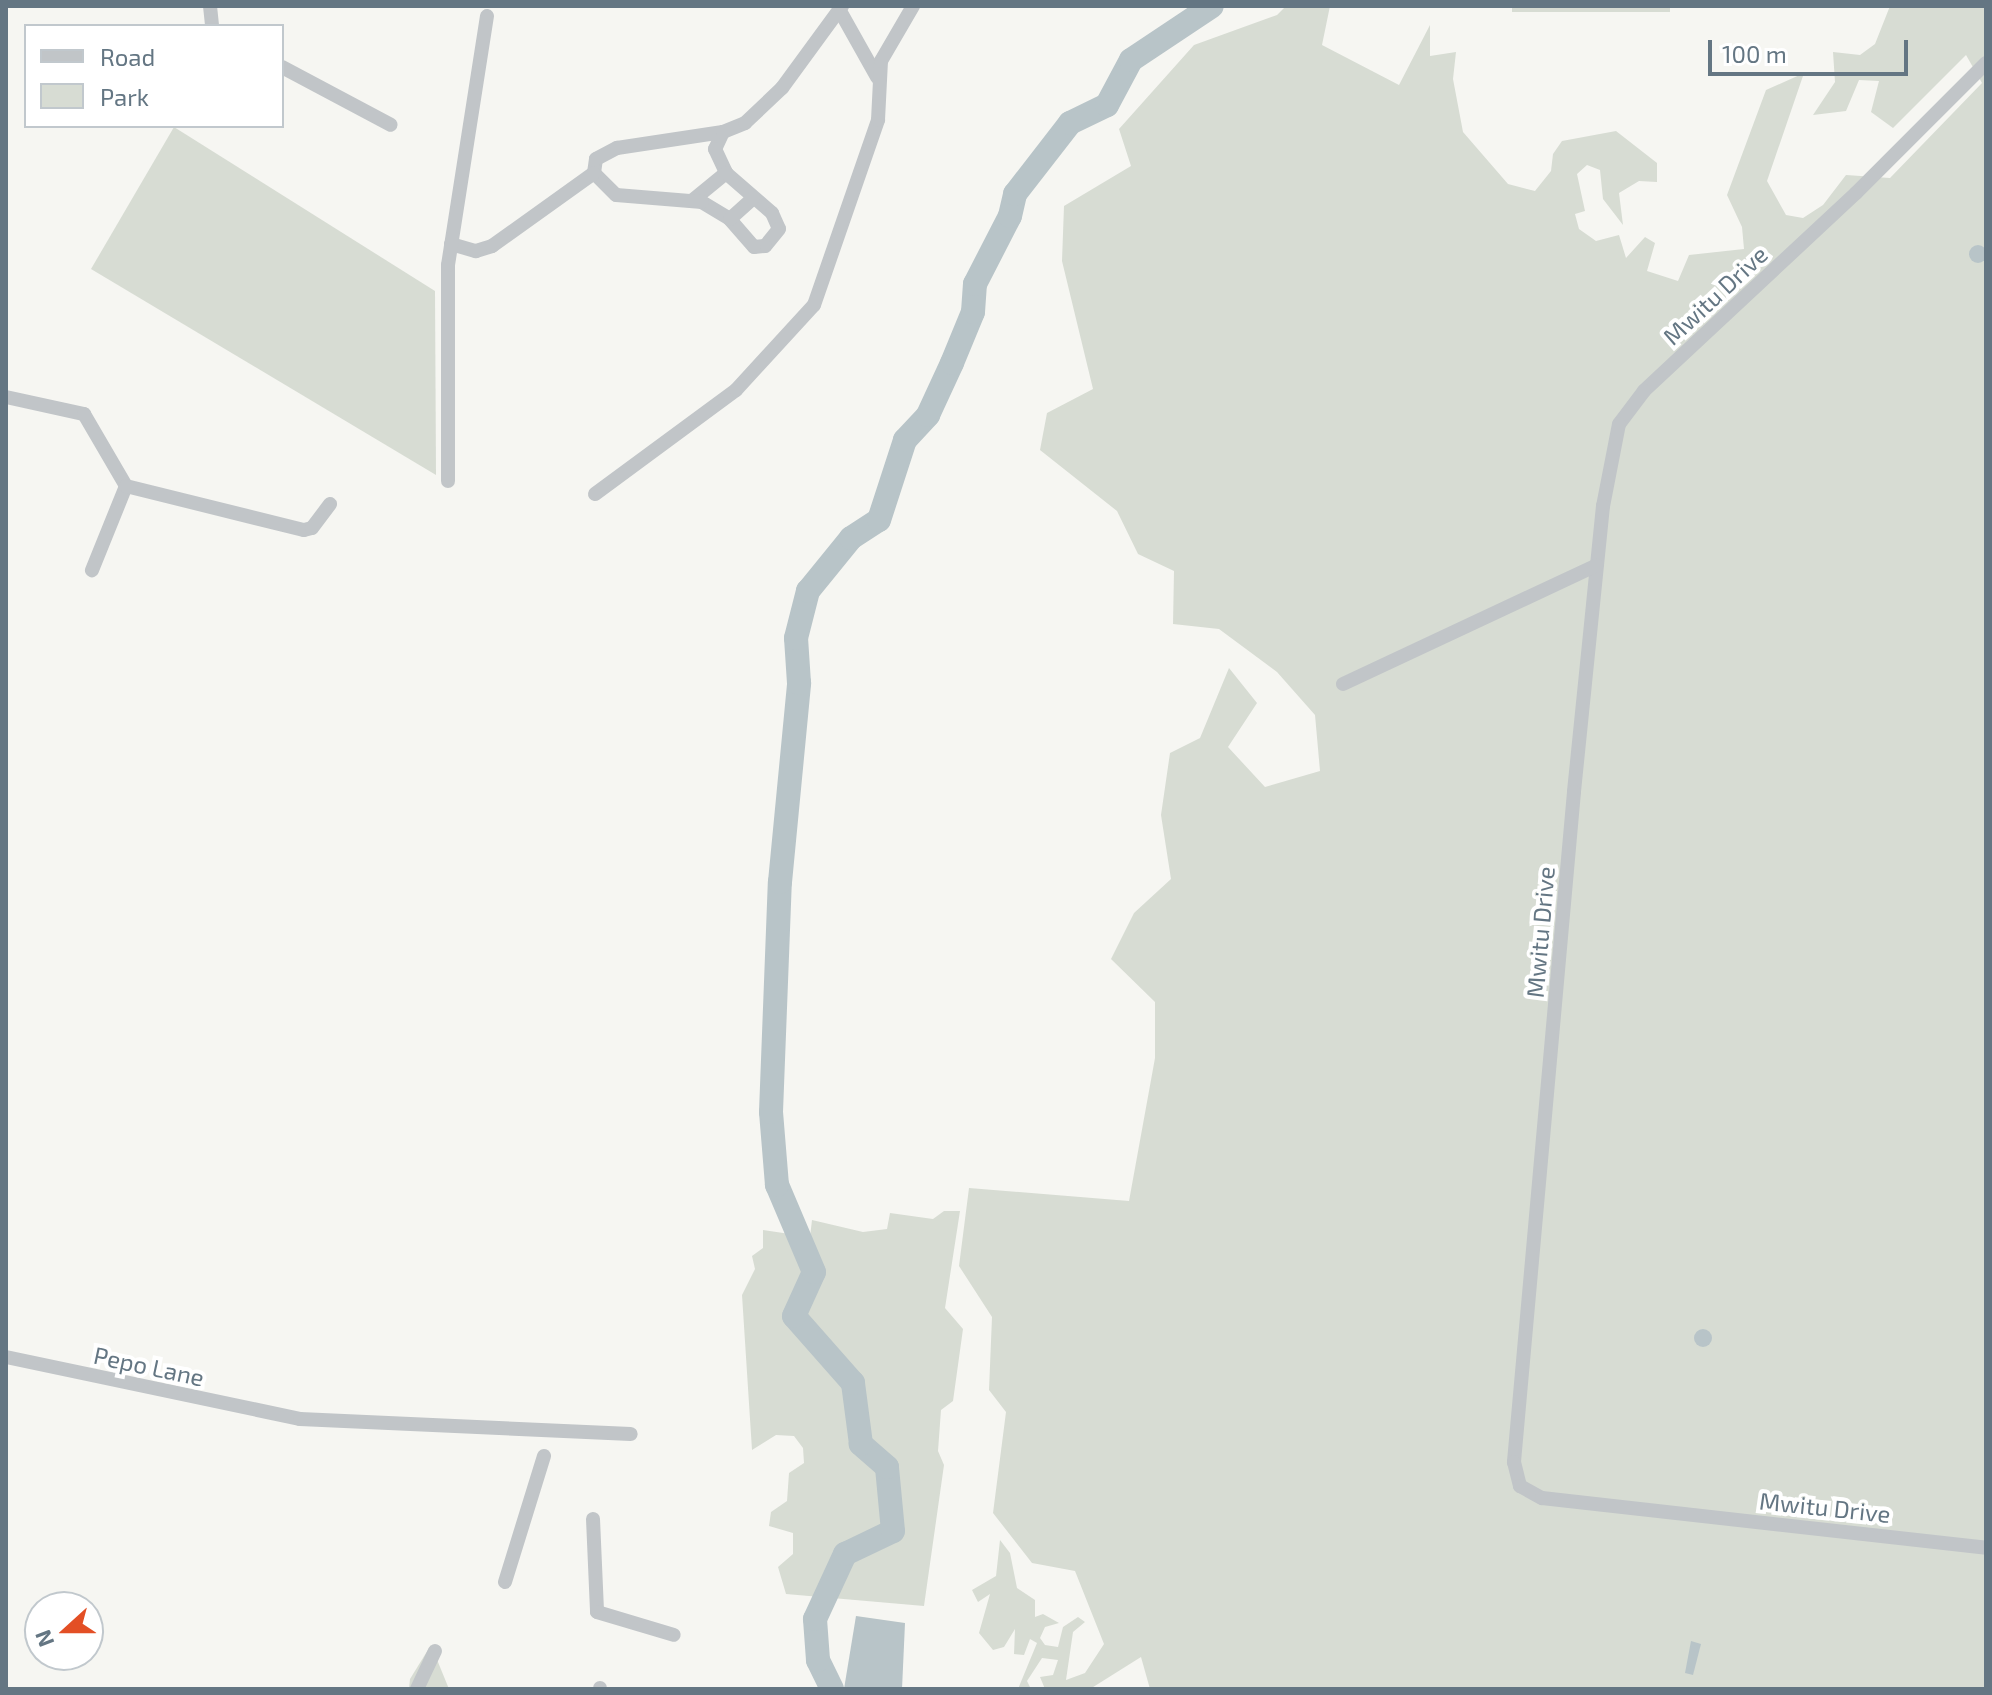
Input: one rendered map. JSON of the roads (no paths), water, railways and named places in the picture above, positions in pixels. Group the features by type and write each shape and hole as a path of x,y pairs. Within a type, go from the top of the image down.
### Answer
{"street":[{"path":"877,77 913,6"},
{"path":"451,244 476,251 492,246 594,173 596,159 617,148 723,132 745,123 782,88 841,8 877,77 880,103 875,134 814,305 736,390 595,494"},
{"path":"448,481 451,244 487,16"},
{"name":"Mwitu Drive","path":"1986,63 1856,193 1644,391 1619,424 1612,451 1597,565 1514,1476 1525,1492 1542,1498 1986,1548"},
{"path":"284,68 391,125"},
{"path":"594,173 616,195 693,200 730,219 754,247 765,246 779,229 772,213 726,173 715,149 723,132"},
{"path":"693,200 726,173"},
{"path":"730,219 753,198"},
{"path":"6,397 84,414 126,486 304,530 312,528 330,504"},
{"path":"92,570 126,486"},
{"path":"1343,684 1597,565"},
{"name":"Pepo Lane","path":"6,1357 283,1417 631,1434"},
{"path":"505,1582 544,1456"},
{"path":"593,1519 597,1612 674,1635"},
{"path":"417,1689 435,1651"}],"waterway":[{"path":"832,1689 818,1660 815,1619 845,1554 893,1531 887,1467 861,1444 853,1383 794,1316 814,1272 777,1185 771,1112 780,882 799,683 796,638 808,591 851,538 879,520 905,440 928,415 952,363 973,312 975,284 1010,216 1015,194 1070,123 1107,105 1131,60 1212,6"}]}
